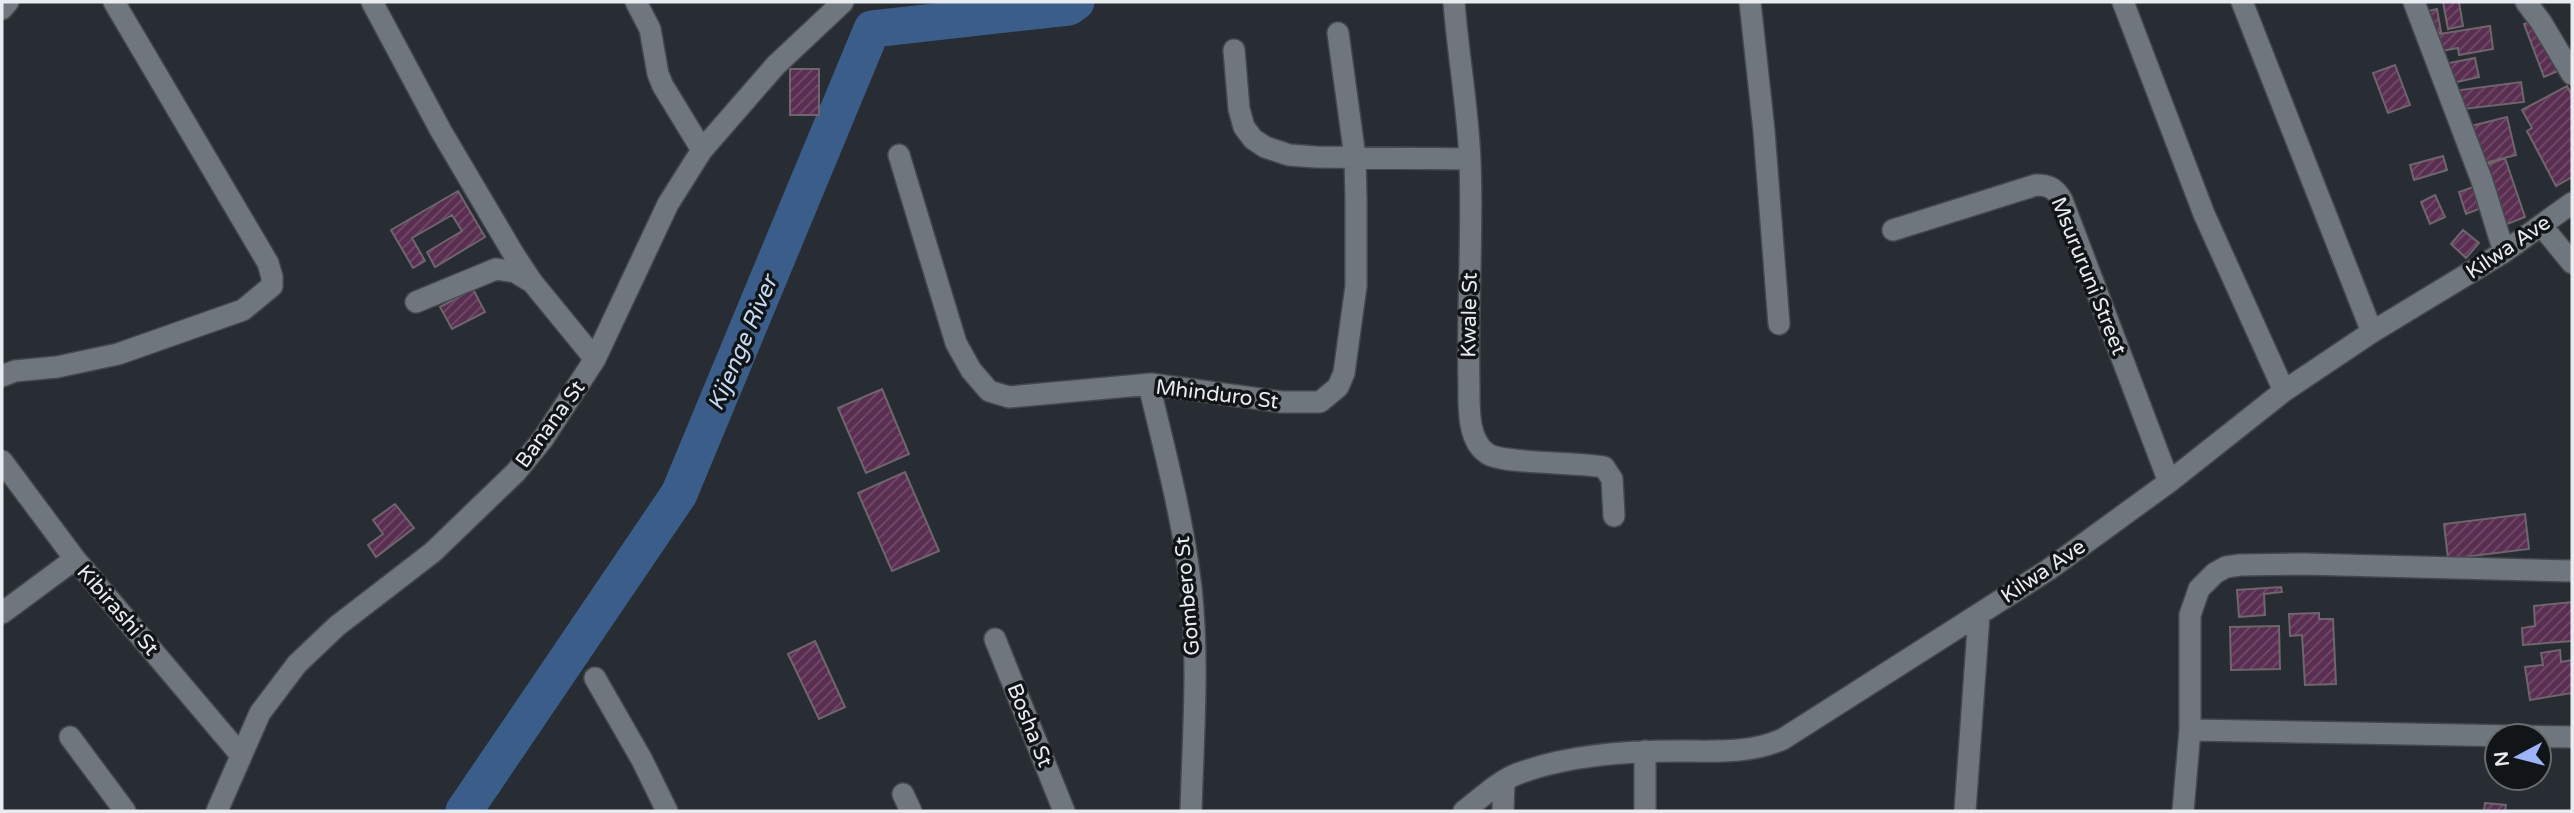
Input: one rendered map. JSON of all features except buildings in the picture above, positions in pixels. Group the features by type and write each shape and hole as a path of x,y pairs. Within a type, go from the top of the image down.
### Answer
{"street":[{"path":"2,9 8,2"},
{"path":"2,376 15,371 57,367 118,354 243,310 272,286 268,263 114,2"},
{"path":"372,2 440,131 532,282 595,359"},
{"path":"636,2 650,29 658,74 663,86 702,150"},
{"name":"Banana St","path":"217,811 260,713 297,664 344,620 433,552 516,472 561,414 595,359 668,204 702,150 776,65 842,2"},
{"name":"Kwale St","path":"1454,2 1470,159 1468,356 1469,409 1473,432 1488,454 1503,459 1584,463 1604,467 1612,479 1614,516"},
{"path":"1750,2 1764,131 1779,324"},
{"path":"2123,2 2204,214 2284,391"},
{"path":"2242,2 2372,332"},
{"path":"2414,2 2482,181 2504,253"},
{"path":"2526,2 2572,74"},
{"name":"Mhinduro St","path":"899,155 956,343 971,370 989,391 1009,397 1149,385 1311,404 1320,402 1338,387 1347,358 1356,286 1355,157 1338,33"},
{"path":"1234,50 1239,108 1244,128 1253,139 1265,147 1289,155 1470,159"},
{"name":"Msururuni Street","path":"1893,230 2036,185 2056,190 2169,482"},
{"name":"Kilwa Ave","path":"1464,811 1517,774 1585,757 1645,751 1746,750 1769,745 1797,731 2048,570 2169,482 2284,391 2372,332 2504,253 2572,203"},
{"path":"2542,226 2572,263"},
{"path":"416,302 496,270 515,272 532,282"},
{"name":"Gombero St","path":"1149,385 1170,471 1191,590 1194,661 1191,811"},
{"name":"Kibirashi St","path":"2,461 75,559 240,754"},
{"path":"2,613 75,559"},
{"path":"2183,811 2190,730 2190,615 2199,589 2215,573 2226,567 2303,564 2572,571"},
{"path":"1965,811 1979,615"},
{"name":"Bosha St","path":"995,639 1064,811"},
{"path":"595,678 642,760 667,811"},
{"path":"2190,730 2572,737"},
{"path":"70,737 125,811"},
{"path":"1645,751 1645,811"},
{"path":"1503,811 1504,781"}],"waterway":[{"name":"Kijenge River","path":"464,811 679,494 872,29 1069,7 1076,2"}]}
